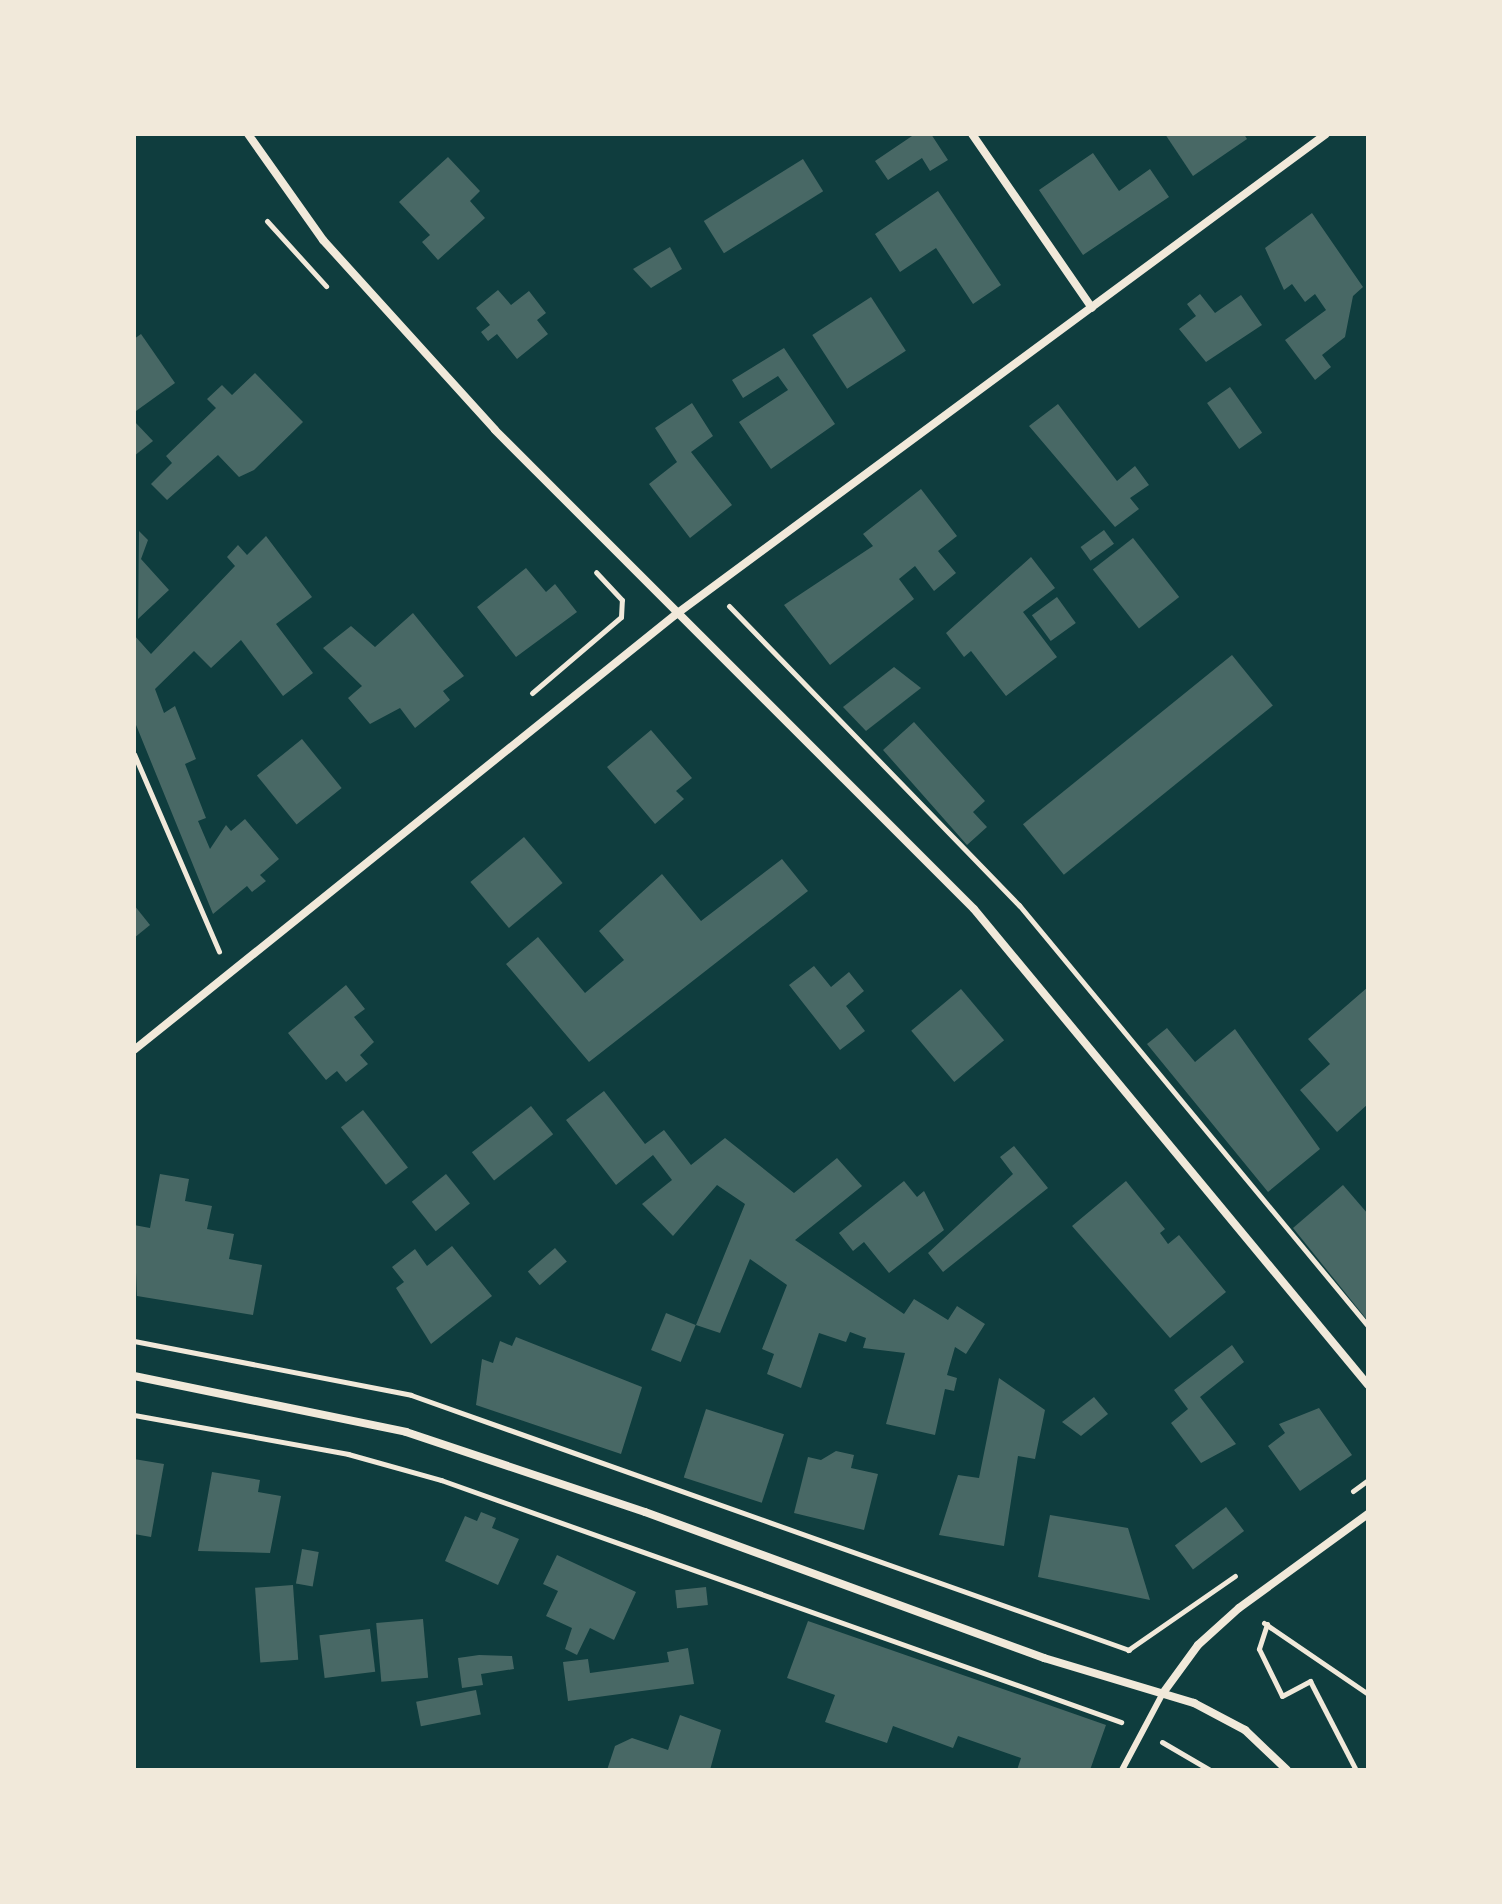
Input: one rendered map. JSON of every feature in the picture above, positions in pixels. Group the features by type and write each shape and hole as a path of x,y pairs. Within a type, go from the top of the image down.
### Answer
{"street":[{"path":"248,134 323,240 675,615 974,909 1368,1385"},
{"path":"972,134 1092,308"},
{"path":"134,1050 675,615 1326,134"},
{"path":"134,1376 406,1432 1044,1658 1163,1693 1224,1716 1287,1770"},
{"path":"1163,1693 1198,1645 1239,1608 1368,1514"}],"lane":[{"path":"1122,1770 1163,1693"}],"path":[{"path":"267,221 334,295"},
{"path":"527,697 614,627 625,609 585,560"},
{"path":"711,588 1019,905 1368,1326"},
{"path":"134,754 228,974"},
{"path":"205,957 230,937"},
{"path":"134,1341 411,1395 1129,1650"},
{"path":"134,1415 348,1454 441,1480 1142,1731 1210,1770"},
{"path":"1212,1592 1267,1624 1368,1694"},
{"path":"1267,1624 1259,1649 1282,1696 1310,1681 1356,1770"}],"building":[{"path":"915,134 931,134 948,160 930,171 922,158 888,180 875,161"},
{"path":"1165,134 1244,134 1247,139 1193,176"},
{"path":"1093,153 1119,191 1150,169 1169,197 1083,255 1039,190"},
{"path":"448,157 480,191 470,201 485,218 438,260 422,242 430,235 399,202"},
{"path":"803,159 823,191 724,253 704,221"},
{"path":"938,191 1001,285 973,304 936,248 900,272 875,234"},
{"path":"1312,213 1363,287 1353,296 1345,337 1322,355 1331,367 1315,380 1285,340 1326,310 1315,294 1305,302 1292,284 1284,290 1265,248"},
{"path":"670,247 682,269 651,288 633,269"},
{"path":"498,290 511,305 529,291 546,313 537,320 548,334 517,359 497,334 488,341 481,332 490,325 476,308"},
{"path":"1200,294 1215,313 1241,295 1262,325 1206,362 1179,329 1196,316 1187,304"},
{"path":"871,297 906,351 847,389 812,335"},
{"path":"141,334 175,383 136,411 134,339"},
{"path":"784,348 835,424 771,469 739,422 788,390 778,376 743,398 732,380"},
{"path":"255,373 303,422 254,470 239,477 218,455 167,500 151,484 172,463 166,456 216,408 207,399 222,385 232,395"},
{"path":"1230,387 1262,433 1239,449 1207,403"},
{"path":"692,403 713,436 691,452 732,505 690,538 649,484 677,462 655,428"},
{"path":"1058,404 1117,481 1135,466 1149,485 1130,498 1139,509 1115,527 1029,426"},
{"path":"134,421 153,441 134,456"},
{"path":"921,489 957,536 938,551 956,573 934,591 915,566 899,579 914,599 830,665 784,605 873,546 863,534"},
{"path":"1104,530 1114,544 1091,561 1081,547"},
{"path":"139,531 148,540 141,559 169,590 138,619"},
{"path":"266,536 312,597 276,624 313,673 283,696 241,640 211,668 194,651 155,689 164,713 175,706 196,759 185,764 206,818 198,821 210,849 226,825 231,831 245,819 279,859 260,875 266,881 252,892 247,886 213,914 134,720 134,635 151,654 235,566 227,557 238,545 247,555"},
{"path":"1133,538 1179,597 1139,628 1093,569"},
{"path":"1031,557 1055,588 1023,612 1057,657 1006,696 971,651 964,657 946,633"},
{"path":"526,568 546,592 555,584 577,612 516,657 477,607"},
{"path":"1057,597 1076,623 1051,641 1032,615"},
{"path":"413,613 464,676 443,691 450,700 415,728 400,708 370,724 348,698 362,686 323,648 351,626 375,647"},
{"path":"1232,655 1273,706 1064,875 1023,824"},
{"path":"894,667 921,688 866,731 843,707"},
{"path":"914,722 985,801 973,812 987,827 967,845 883,750"},
{"path":"651,730 692,778 676,791 684,799 655,824 607,767"},
{"path":"302,739 342,788 297,824 257,776"},
{"path":"524,837 563,883 509,928 470,882"},
{"path":"782,859 808,891 589,1062 506,964 538,937 585,993 624,960 599,931 662,874 701,921"},
{"path":"134,905 150,925 134,938"},
{"path":"814,966 831,987 849,972 864,991 846,1006 865,1031 840,1050 789,985"},
{"path":"346,985 365,1009 354,1017 374,1042 360,1055 368,1064 346,1082 337,1071 326,1080 288,1033"},
{"path":"1368,987 1368,1104 1337,1132 1300,1090 1330,1064 1308,1039"},
{"path":"961,989 1004,1040 954,1082 911,1031"},
{"path":"1167,1028 1195,1062 1235,1029 1320,1149 1268,1192 1147,1044"},
{"path":"604,1091 645,1144 664,1130 691,1165 725,1138 794,1193 837,1158 862,1186 795,1240 904,1314 914,1299 948,1320 957,1306 985,1324 966,1354 955,1347 947,1375 957,1378 954,1391 945,1389 935,1435 886,1424 905,1353 863,1348 866,1338 850,1332 846,1342 819,1333 801,1388 767,1374 774,1354 762,1349 787,1285 750,1259 720,1333 696,1325 745,1204 717,1185 673,1236 642,1204 672,1180 653,1155 616,1185 566,1120"},
{"path":"531,1106 553,1134 494,1181 472,1152"},
{"path":"363,1110 408,1168 386,1185 341,1127"},
{"path":"1014,1146 1048,1188 943,1272 928,1253 1013,1174 1000,1157"},
{"path":"160,1174 189,1179 185,1201 212,1206 207,1229 234,1234 229,1259 262,1265 253,1315 137,1296 134,1225 150,1228"},
{"path":"446,1174 470,1204 436,1231 412,1202"},
{"path":"904,1181 917,1197 924,1191 944,1230 889,1273 864,1242 853,1251 839,1233"},
{"path":"1126,1181 1165,1229 1160,1233 1168,1244 1179,1235 1226,1292 1170,1338 1072,1226"},
{"path":"1343,1185 1368,1214 1368,1321 1293,1228"},
{"path":"452,1246 492,1296 431,1344 396,1288 404,1282 392,1267 415,1249 427,1266"},
{"path":"555,1248 567,1262 540,1285 528,1272"},
{"path":"666,1313 696,1325 681,1362 651,1350"},
{"path":"516,1337 642,1387 621,1454 476,1405 482,1359 493,1363 500,1341 512,1346"},
{"path":"1232,1345 1244,1362 1200,1397 1236,1444 1201,1463 1171,1423 1188,1409 1174,1390"},
{"path":"999,1378 1045,1410 1035,1459 1018,1456 1004,1546 939,1535 958,1475 979,1478"},
{"path":"1094,1397 1108,1414 1081,1436 1062,1422"},
{"path":"1319,1408 1352,1455 1300,1491 1268,1446 1285,1433 1279,1424"},
{"path":"706,1409 784,1434 762,1503 684,1477"},
{"path":"836,1451 854,1455 851,1468 878,1474 864,1530 794,1513 808,1457 821,1460"},
{"path":"134,1459 164,1464 151,1537 134,1534"},
{"path":"212,1472 260,1480 258,1492 281,1496 270,1553 198,1551"},
{"path":"1226,1507 1244,1531 1193,1569 1175,1546"},
{"path":"481,1512 496,1518 492,1528 519,1539 498,1585 445,1561 465,1516 477,1521"},
{"path":"1050,1515 1128,1528 1150,1600 1038,1577"},
{"path":"302,1549 319,1552 313,1586 296,1583"},
{"path":"557,1555 636,1592 614,1640 590,1628 577,1655 565,1649 572,1628 546,1616 558,1591 543,1584"},
{"path":"293,1585 298,1660 260,1662 255,1588"},
{"path":"706,1587 708,1605 677,1608 675,1590"},
{"path":"423,1619 428,1678 381,1682 376,1623"},
{"path":"808,1621 1106,1725 1090,1770 1017,1770 1021,1758 958,1736 953,1748 893,1726 887,1743 825,1722 835,1695 787,1678"},
{"path":"370,1629 375,1672 325,1678 319,1635"},
{"path":"688,1648 694,1684 568,1701 563,1662 588,1659 590,1673 669,1662 667,1652"},
{"path":"512,1656 514,1669 481,1674 483,1685 462,1688 458,1658"},
{"path":"476,1690 481,1715 421,1726 416,1702"},
{"path":"680,1715 721,1730 710,1770 607,1770 615,1746 632,1738 668,1750"}]}
